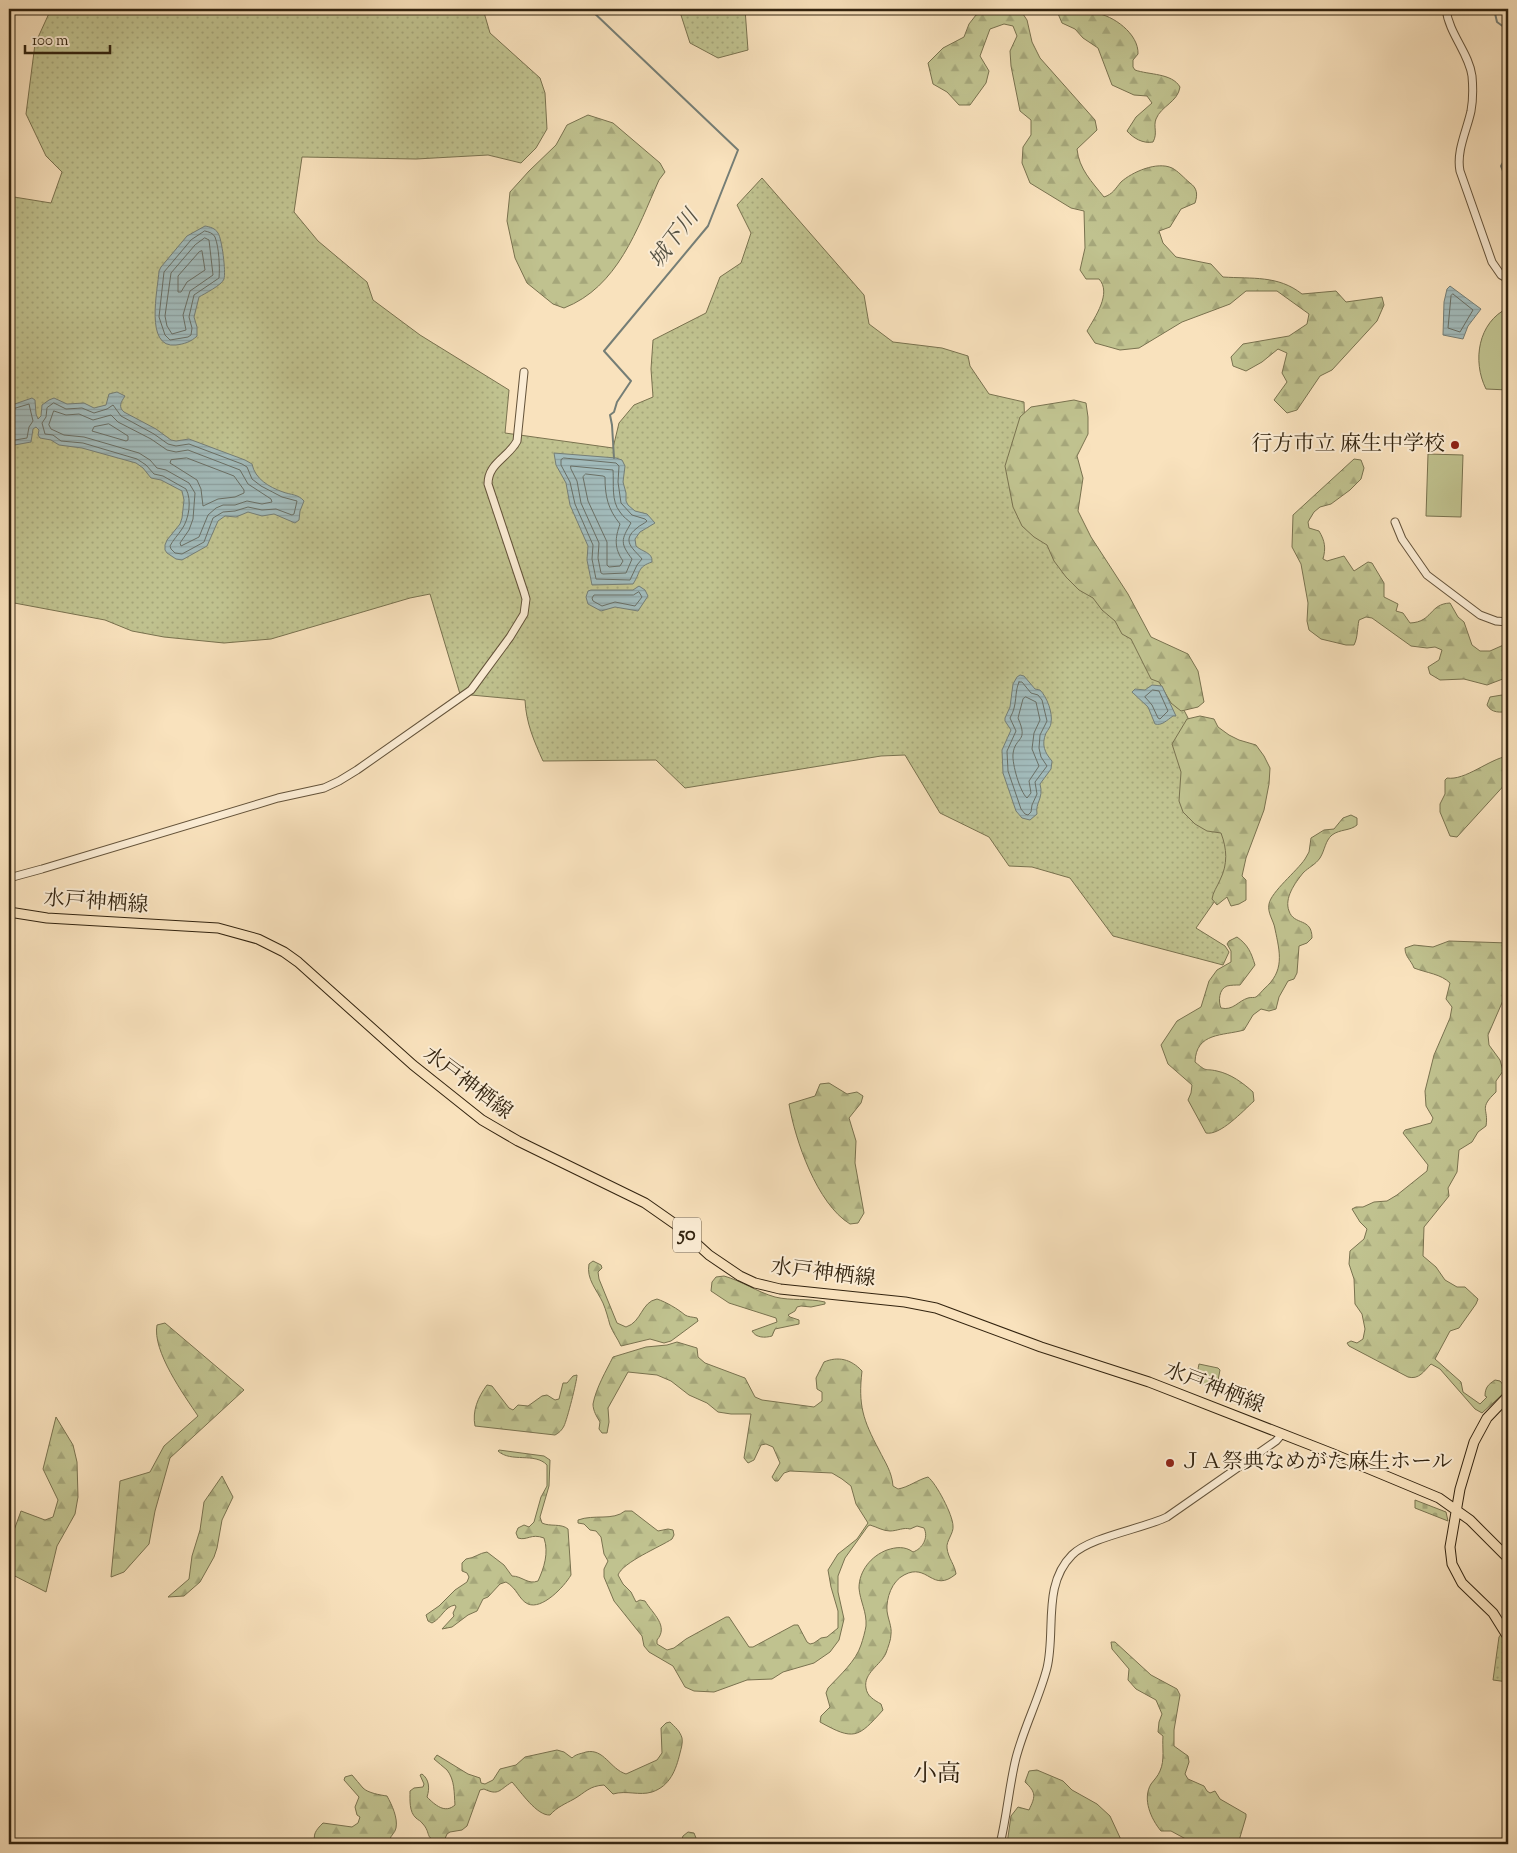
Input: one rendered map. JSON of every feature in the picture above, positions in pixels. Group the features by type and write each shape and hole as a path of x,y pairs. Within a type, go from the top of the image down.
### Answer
{"main road":[{"name":"水戸神栖線","path":"9,912 46,918 138,925 218,928 258,939 284,952 298,962 413,1066 482,1120 524,1144 645,1203 675,1224 709,1255 740,1276 755,1283 780,1289 905,1302 936,1308 1041,1348 1157,1385 1439,1498 1456,1508 1482,1530 1508,1558"},
{"path":"1508,1396 1487,1418 1479,1432 1466,1466 1456,1508 1450,1547 1454,1569 1462,1583 1493,1614 1508,1637"}],"street":[{"path":"1446,9 1449,26 1472,75 1471,110 1459,157 1460,171 1492,262 1501,275 1508,279"},
{"path":"9,878 278,798 324,788 339,781 471,690 516,629 524,614 526,599 521,579 488,484 488,477 492,469 514,447 524,372"},
{"path":"1395,522 1402,539 1427,575 1483,618 1508,622"},
{"path":"1000,1844 1016,1759 1047,1667 1050,1648 1052,1598 1057,1581 1067,1561 1078,1550 1093,1542 1154,1523 1167,1517 1276,1441 1282,1434"}],"green space":[{"path":"51,9 483,9 490,33 540,78 545,93 547,129 536,148 521,163 488,155 416,159 302,157 294,212 318,241 367,282 373,300 420,335 509,390 505,433 613,448 619,423 634,405 653,397 651,369 653,340 706,313 720,277 741,263 751,233 737,205 762,178 864,295 869,324 893,342 942,348 968,356 970,366 989,394 1024,402 1026,465 1173,689 1200,741 1237,836 1226,885 1196,928 1225,946 1229,952 1223,965 1113,936 1070,878 1032,867 1009,866 989,837 940,813 905,755 881,756 685,788 656,760 543,761 529,724 525,700 460,694 430,594 410,598 271,639 224,643 164,637 132,631 105,620 9,602 9,199 14,197 51,203 62,172 46,156 26,114 35,44"},
{"path":"679,9 745,9 748,50 718,58 690,43"},
{"path":"999,9 1021,11 1027,20 1032,42 1040,58 1095,120 1097,130 1077,149 1083,169 1104,197 1112,193 1121,182 1132,175 1145,169 1159,166 1174,169 1194,187 1197,194 1195,203 1181,209 1170,227 1159,231 1163,243 1176,257 1211,264 1223,277 1274,281 1293,288 1302,294 1336,291 1346,302 1382,297 1384,305 1377,321 1332,370 1320,376 1297,410 1287,413 1274,400 1287,382 1282,373 1287,353 1278,349 1262,362 1246,371 1233,366 1231,357 1243,344 1289,336 1307,324 1309,314 1277,291 1246,291 1230,304 1182,322 1139,348 1120,350 1095,343 1087,331 1101,305 1104,291 1099,279 1086,279 1080,270 1085,248 1084,211 1071,208 1030,183 1022,163 1023,147 1031,135 1031,120 1020,111 1011,66 1010,51 1017,36 1013,26 1004,24 990,29 980,56 989,71 986,83 970,105 959,105 947,92 933,84 928,63 943,48 964,37 969,24 976,15"},
{"path":"1056,9 1093,9 1095,13 1109,17 1117,22 1130,33 1137,47 1138,54 1133,60 1135,70 1172,79 1180,87 1173,100 1156,119 1153,142 1138,140 1127,131 1136,117 1152,103 1147,96 1134,95 1112,85 1098,48 1083,38 1075,29 1062,23"},
{"path":"588,115 613,123 660,163 665,172 659,180 634,236 612,271 599,286 583,298 564,308 553,304 527,283 515,258 507,221 510,192 556,145 567,125"},
{"path":"1508,308 1508,390 1486,389 1479,367 1480,343 1490,323 1498,314"},
{"path":"1074,400 1086,403 1088,417 1088,434 1077,456 1083,478 1078,511 1091,537 1128,594 1151,637 1188,654 1198,671 1204,702 1198,707 1181,711 1171,703 1159,682 1151,679 1131,639 1122,634 1115,621 1102,610 1093,598 1079,590 1066,577 1054,561 1047,545 1022,526 1013,507 1005,466 1020,417 1031,407"},
{"path":"1428,454 1463,455 1461,517 1426,516"},
{"path":"1354,459 1361,460 1364,468 1361,479 1331,504 1320,507 1314,512 1308,522 1309,528 1319,531 1323,538 1325,548 1323,559 1327,561 1344,556 1354,571 1368,562 1372,563 1384,583 1384,597 1398,604 1396,611 1403,613 1410,623 1423,620 1438,606 1450,603 1458,617 1464,622 1472,645 1480,651 1490,651 1508,643 1508,677 1487,685 1464,679 1440,680 1430,674 1428,667 1439,660 1442,650 1435,647 1411,646 1372,618 1366,617 1359,620 1354,645 1321,639 1309,630 1307,621 1308,603 1301,564 1292,547 1293,515"},
{"path":"1508,694 1508,711 1496,712 1487,705 1490,697"},
{"path":"1200,716 1214,719 1218,727 1229,735 1256,745 1270,768 1264,810 1246,858 1242,876 1246,880 1246,900 1231,906 1227,897 1217,905 1212,899 1223,874 1225,862 1225,851 1221,833 1207,831 1195,824 1183,812 1179,801 1181,772 1172,744 1187,719"},
{"path":"1508,756 1508,781 1457,837 1450,836 1440,812 1440,804 1445,794 1445,780 1469,773"},
{"path":"1351,815 1357,818 1357,825 1335,833 1330,837 1320,858 1303,873 1289,896 1288,906 1291,916 1309,927 1312,938 1307,943 1299,946 1297,973 1294,979 1288,981 1279,997 1276,1009 1269,1011 1261,1009 1253,1015 1244,1030 1212,1037 1200,1045 1195,1062 1206,1070 1227,1074 1241,1082 1253,1092 1254,1101 1218,1131 1206,1133 1188,1100 1192,1085 1168,1064 1161,1045 1177,1021 1201,1007 1209,981 1217,970 1231,962 1231,951 1227,944 1229,941 1237,937 1241,940 1249,949 1255,965 1240,985 1227,986 1222,990 1219,999 1221,1008 1229,1008 1244,999 1256,997 1271,982 1278,968 1279,954 1277,938 1269,911 1271,899 1305,859 1309,852 1311,838 1324,830 1334,829 1343,818"},
{"path":"1449,941 1508,943 1508,989 1488,1035 1489,1045 1500,1060 1503,1071 1496,1081 1496,1092 1486,1105 1486,1126 1478,1132 1472,1142 1459,1150 1457,1172 1448,1188 1449,1196 1424,1227 1423,1256 1436,1267 1445,1280 1457,1287 1465,1287 1478,1299 1459,1328 1450,1331 1435,1359 1461,1382 1463,1392 1480,1404 1487,1397 1485,1393 1489,1384 1495,1380 1500,1381 1505,1387 1504,1393 1482,1413 1475,1409 1440,1369 1431,1364 1418,1376 1408,1377 1349,1346 1347,1343 1351,1341 1357,1343 1363,1339 1365,1329 1362,1314 1355,1304 1354,1279 1349,1264 1350,1251 1364,1239 1367,1229 1352,1209 1374,1202 1387,1201 1427,1171 1428,1165 1403,1133 1405,1130 1431,1123 1433,1118 1426,1106 1425,1091 1434,1055 1450,1018 1452,1007 1446,999 1450,983 1438,976 1414,968 1406,954 1405,948 1414,945 1433,947"},
{"path":"829,1083 847,1094 857,1092 863,1096 861,1103 849,1118 856,1141 855,1163 864,1213 858,1223 850,1224 838,1215 827,1202 809,1170 792,1119 789,1104 815,1096 820,1084"},
{"path":"593,1261 601,1265 602,1268 598,1272 599,1279 617,1323 626,1327 631,1324 648,1304 657,1299 672,1306 686,1316 697,1318 698,1321 671,1341 664,1343 650,1339 621,1346 611,1328 603,1303 589,1275 589,1264"},
{"path":"724,1276 775,1297 819,1301 825,1302 825,1304 797,1307 795,1311 788,1315 799,1320 799,1324 775,1329 772,1336 758,1336 752,1331 777,1322 776,1318 729,1303 711,1291 712,1282 716,1277"},
{"path":"165,1323 244,1390 170,1458 155,1511 149,1544 124,1572 111,1577 120,1481 150,1472 164,1446 198,1416 170,1372 159,1347 157,1325"},
{"path":"677,1342 697,1348 698,1357 705,1363 745,1378 755,1397 762,1400 814,1407 822,1401 822,1392 817,1389 816,1378 824,1362 834,1359 849,1361 862,1371 861,1403 863,1412 888,1467 893,1486 898,1489 902,1488 928,1477 944,1500 953,1529 947,1548 956,1574 941,1581 919,1572 912,1572 896,1581 889,1595 887,1606 891,1629 890,1641 884,1657 870,1673 866,1683 869,1696 881,1704 883,1710 867,1726 855,1734 841,1732 820,1722 821,1716 830,1707 826,1693 828,1688 852,1662 859,1651 863,1638 866,1621 859,1588 861,1576 871,1560 887,1550 904,1548 913,1552 919,1548 924,1543 926,1536 924,1528 917,1526 910,1529 890,1531 868,1526 845,1558 838,1576 838,1592 844,1619 839,1640 830,1652 814,1663 783,1672 772,1679 747,1680 714,1692 694,1691 685,1687 673,1666 649,1652 644,1646 642,1636 614,1601 604,1577 604,1569 608,1561 604,1554 601,1537 596,1531 590,1530 584,1524 578,1523 578,1520 584,1518 609,1517 625,1511 632,1511 658,1531 673,1530 674,1535 672,1539 627,1565 618,1575 636,1602 640,1600 645,1601 659,1620 661,1630 657,1644 667,1650 674,1648 686,1639 726,1617 729,1617 749,1647 753,1647 794,1625 798,1625 810,1644 827,1637 838,1628 838,1611 828,1570 838,1554 857,1539 868,1523 856,1504 851,1486 832,1473 790,1471 784,1473 778,1481 775,1481 772,1477 780,1463 773,1447 766,1444 761,1445 754,1460 748,1463 744,1458 751,1414 718,1412 707,1403 689,1395 671,1381 657,1375 628,1372 608,1408 609,1422 607,1433 602,1433 599,1429 600,1422 594,1411 594,1398 613,1357 646,1347"},
{"path":"1199,1364 1220,1370 1216,1391 1203,1385 1198,1379"},
{"path":"577,1375 564,1426 555,1435 475,1426 476,1404 487,1385 492,1386 509,1408 513,1410 518,1405 528,1406 542,1396 547,1395 555,1400 559,1399 563,1383 567,1383 573,1376"},
{"path":"56,1417 73,1445 77,1462 78,1497 75,1514 57,1546 46,1592 9,1573 9,1544 21,1511 45,1520 53,1517 58,1500 43,1469"},
{"path":"499,1450 544,1456 550,1460 549,1486 540,1517 542,1523 562,1526 568,1529 571,1575 546,1601 534,1605 522,1600 513,1587 506,1582 500,1584 488,1597 483,1599 477,1611 452,1627 442,1629 454,1616 455,1605 448,1608 432,1623 428,1621 426,1615 467,1582 469,1577 467,1573 462,1571 462,1563 466,1559 487,1552 504,1565 512,1576 531,1582 538,1581 544,1566 546,1549 544,1538 536,1536 521,1539 518,1538 516,1533 518,1528 524,1525 529,1527 534,1522 541,1497 547,1486 547,1465 536,1459 503,1455"},
{"path":"222,1476 233,1497 222,1520 214,1557 200,1582 184,1596 168,1597 189,1579 204,1502"},
{"path":"1415,1500 1446,1512 1448,1521 1415,1508"},
{"path":"1502,1633 1508,1641 1508,1682 1493,1680 1499,1637"},
{"path":"1111,1642 1115,1642 1151,1675 1177,1689 1180,1695 1174,1730 1174,1746 1188,1756 1189,1762 1185,1774 1188,1779 1204,1786 1210,1793 1215,1791 1220,1799 1246,1814 1238,1844 1195,1844 1171,1831 1161,1831 1157,1826 1149,1809 1147,1796 1151,1784 1162,1767 1163,1736 1158,1732 1162,1714 1156,1700 1136,1689 1128,1680 1129,1669 1112,1649"},
{"path":"670,1722 682,1738 681,1750 668,1782 652,1792 613,1794 604,1785 599,1786 588,1790 550,1815 540,1812 535,1808 512,1782 496,1792 480,1790 467,1826 462,1830 450,1832 444,1841 430,1838 425,1827 412,1813 410,1791 414,1788 423,1787 424,1784 420,1775 422,1774 429,1787 427,1797 430,1800 444,1809 455,1805 454,1787 451,1778 447,1770 434,1759 437,1755 468,1774 480,1778 481,1783 485,1784 493,1780 500,1769 516,1765 525,1757 557,1750 564,1752 572,1758 586,1752 598,1753 626,1774 657,1760 662,1753 661,1728"},
{"path":"1037,1770 1063,1781 1072,1790 1097,1804 1110,1816 1123,1844 1007,1844 1011,1816 1018,1807 1029,1810 1031,1806 1034,1795 1032,1789 1025,1782 1029,1771"},
{"path":"352,1775 365,1790 387,1796 393,1807 396,1820 395,1830 390,1839 391,1844 315,1844 315,1833 323,1823 352,1827 358,1823 360,1817 357,1815 355,1807 359,1797 344,1780 345,1777"},
{"path":"688,1832 694,1833 696,1838 692,1844 680,1844 683,1836"}],"water":[{"path":"205,226 211,227 218,233 224,263 224,279 217,287 199,297 194,317 197,336 182,344 166,344 160,338 156,328 155,316 159,271 187,236"},
{"path":"1450,286 1481,309 1468,326 1463,339 1443,335 1444,302 1447,289"},
{"path":"117,392 125,396 121,402 124,412 156,429 171,440 189,439 245,460 252,464 259,478 268,485 302,499 304,501 299,520 295,523 274,514 262,516 248,512 236,517 225,516 218,521 207,546 182,560 176,559 167,553 165,545 180,524 182,518 184,500 182,491 161,480 151,478 136,463 82,448 59,445 51,440 40,438 38,435 39,430 36,427 33,429 31,442 9,446 9,406 32,398 35,400 38,419 41,416 42,405 54,398 67,404 84,403 94,408 106,405 109,394"},
{"path":"554,453 622,460 625,466 623,482 628,505 635,511 647,514 655,523 640,532 635,539 636,546 651,556 652,562 642,568 633,584 592,585 587,560 588,546 570,505 566,483 556,465"},
{"path":"639,586 645,590 648,596 638,611 615,607 601,611 588,604 586,597 588,591 591,590 633,590"},
{"path":"1020,675 1024,676 1035,689 1043,693 1049,705 1051,715 1051,724 1046,733 1044,745 1052,761 1051,769 1040,784 1041,793 1037,814 1030,820 1022,818 1016,811 1003,773 1002,750 1011,730 1005,718 1010,707 1013,684"},
{"path":"1152,685 1162,686 1176,716 1160,724 1155,724 1148,707 1132,692 1135,689 1145,690"}],"waterway":[{"name":"城下川","path":"590,9 738,150 708,226 604,351 631,381 617,402 614,412 610,415 614,458"},
{"path":"1494,9 1497,22 1508,30"},
{"path":"1508,154 1501,166 1508,183"}],"place":[{"name":"行方市立 麻生中学校","path":"1455,445"},
{"name":"ＪＡ祭典なめがた麻生ホール","path":"1170,1463"}],"district":[{"name":"小高","path":"937,1775"}]}
